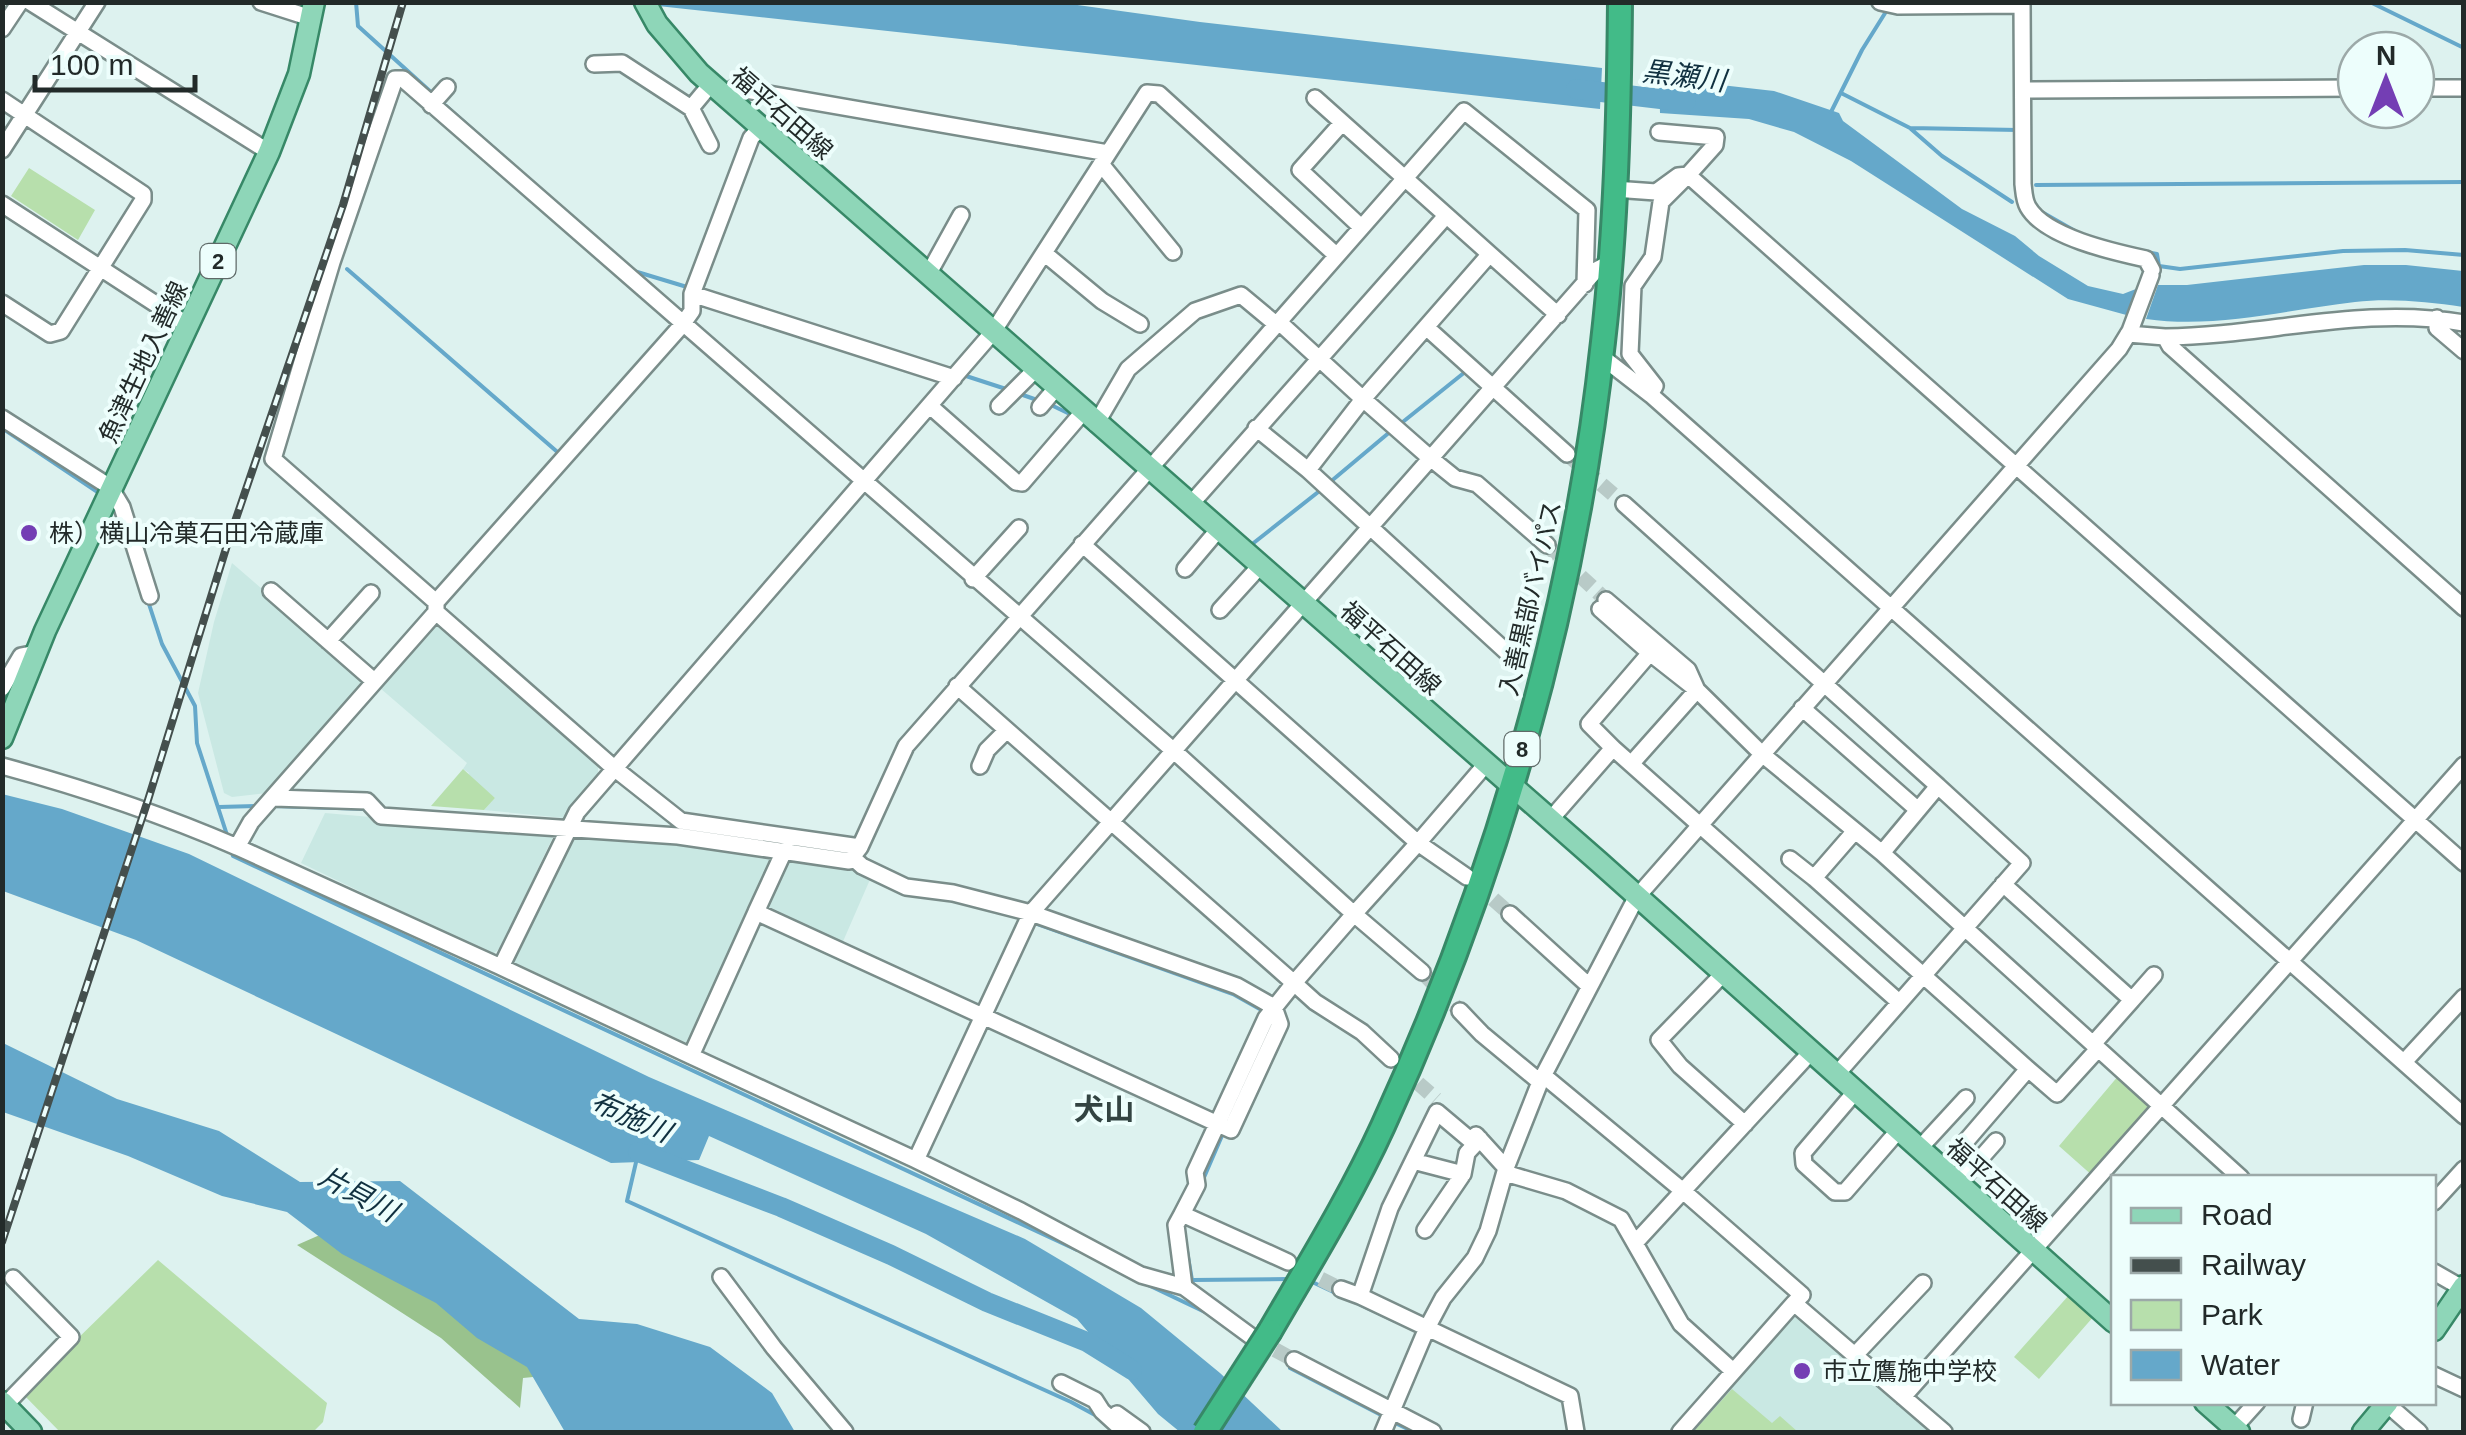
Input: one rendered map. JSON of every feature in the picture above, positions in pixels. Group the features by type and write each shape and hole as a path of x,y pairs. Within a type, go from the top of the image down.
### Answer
{"highway":[{"name":"入善黒部バイパス","path":"1205,1432 1382,1129 1448,969 1512,787 1560,609 1602,357 1614,189 1620,2"}],"main road":[{"name":"福平石田線","path":"646,2 679,53 718,90 1550,820 2111,1319"},
{"name":"魚津生地入善線","path":"2,738 110,487 269,152 298,74 313,10"},
{"path":"2436,1327 2463,1287"},
{"path":"5,1397 31,1432"},
{"path":"2208,1405 2234,1431"},
{"path":"2363,1432 2385,1405"}],"street":[{"path":"2,29 20,2"},
{"path":"30,2 269,152"},
{"path":"2,150 97,2"},
{"path":"261,2 313,10"},
{"path":"1386,1431 1391,1410 1427,1328 1443,1298 1475,1258 1488,1230 1541,1079 1636,898 2120,348 2152,273 2146,259 2100,248 2040,220 2030,211 2023,184 2022,4 1898,6 1880,2"},
{"path":"594,64 622,64 692,108 710,145"},
{"path":"856,852 681,821 614,768 273,459 332,262 395,79 403,79 1422,972"},
{"path":"432,105 447,88"},
{"path":"692,108 718,90 734,88 1105,158 1173,252"},
{"path":"2023,90 2336,88"},
{"path":"2436,88 2464,88"},
{"path":"501,967 566,828 993,332 1146,93 1160,94 1336,255"},
{"path":"1315,98 1558,316"},
{"path":"2,100 143,194 143,200 61,331 50,334 2,302"},
{"path":"274,798 367,802 381,816 678,836 850,861 906,746 1464,111 1587,210 1585,284"},
{"path":"1342,122 1300,170 1361,228"},
{"path":"237,848 252,822 682,325 692,311 692,294 751,138 761,127"},
{"path":"1651,394 1655,386 1630,354 1633,286 1653,256 1661,202 1715,145 1716,137 1659,132"},
{"path":"1614,189 1656,192 1678,176 1688,175 2464,863"},
{"path":"2,204 188,325"},
{"path":"928,274 961,215"},
{"path":"1190,505 1445,217"},
{"path":"1044,253 1102,302 1140,324"},
{"path":"1308,470 1488,256"},
{"path":"916,1160 1031,913 1596,270 1609,264"},
{"path":"692,294 954,378"},
{"path":"930,406 1016,482 1022,483 1090,418 1128,369 1195,311 1242,295 1429,458 1455,478 1477,484 1548,545"},
{"path":"2129,332 2165,338 2202,337 2356,317 2437,318 2464,323"},
{"path":"2437,318 2437,328 2464,351"},
{"path":"1426,328 1567,454"},
{"path":"2165,338 2340,501 2464,608"},
{"path":"1602,357 1651,394 2464,1116"},
{"path":"999,406 1035,370"},
{"path":"1040,407 1056,388"},
{"path":"2,418 110,487 122,507 150,596"},
{"path":"1256,428 1308,470 1512,658"},
{"path":"1624,504 2022,863 1836,1075"},
{"path":"973,579 1019,528"},
{"path":"1186,569 1218,530"},
{"path":"1082,544 1418,842 1467,877"},
{"path":"1220,610 1260,566"},
{"path":"270,591 374,681"},
{"path":"328,641 370,593"},
{"path":"1697,690 1688,670 1603,604 1650,653 1697,690 1762,754 1882,853 2238,1175"},
{"path":"2,688 20,656 36,652"},
{"path":"1650,653 1589,724 1899,1002"},
{"path":"957,686 1315,1002 1362,1032 1391,1059"},
{"path":"1632,763 1697,690"},
{"path":"1802,708 1918,810"},
{"path":"980,766 987,750 1007,730"},
{"path":"1550,820 1613,748"},
{"path":"1184,1287 1176,1226 1197,1185 1195,1172 1274,1007 1486,764"},
{"path":"2,766 96,792 122,805 176,820 916,1160 1141,1275 1184,1287 1261,1334"},
{"path":"1903,1396 2464,766"},
{"path":"1882,853 1938,786"},
{"path":"1814,878 1854,832"},
{"path":"691,1056 785,849"},
{"path":"856,852 862,866 906,887 954,893 1031,913 1236,986 1274,1007"},
{"path":"1790,858 2057,1094 2154,975"},
{"path":"2003,884 2132,1000"},
{"path":"756,912 1217,1125"},
{"path":"1510,914 1588,985"},
{"path":"1723,974 1659,1040 1680,1066 1745,1124"},
{"path":"2404,1062 2464,997"},
{"path":"1460,1011 1482,1034 1684,1191 1802,1294 1680,1432"},
{"path":"1635,1243 1810,1053"},
{"path":"1942,1170 2028,1070"},
{"path":"1855,1092 1802,1154 1804,1164 1835,1192 1845,1192 1898,1130"},
{"path":"1919,1149 1966,1098"},
{"path":"1436,1099 1506,1171 1566,1191 1621,1219 1681,1324 1733,1371"},
{"path":"1360,1296 1381,1232 1437,1112 1478,1142"},
{"path":"1426,1230 1463,1174 1467,1153 1478,1142"},
{"path":"1958,1184 1996,1142"},
{"path":"1413,1161 1463,1174"},
{"path":"2436,1200 2464,1169"},
{"path":"1182,1214 1288,1262"},
{"path":"2436,1273 2463,1287"},
{"path":"720,1277 846,1432"},
{"path":"13,1278 71,1337 5,1397 43,1432"},
{"path":"1855,1356 1923,1282"},
{"path":"1341,1289 1570,1396 1576,1432"},
{"path":"1794,1303 1944,1432"},
{"path":"1294,1360 1433,1432"},
{"path":"2436,1376 2464,1389"},
{"path":"1061,1383 1095,1400 1142,1432"},
{"path":"1095,1400 1125,1432"},
{"path":"2234,1431 2255,1405"},
{"path":"2389,1405 2419,1432"},
{"path":"2,1417 18,1432"}],"shaded area":[{"path":"232,563 366,679 267,793 232,797 224,793 198,693"},
{"path":"438,626 598,766 598,775 564,818 484,810 495,798 467,776 469,773 463,769 467,763 380,688 430,627"},
{"path":"325,813 552,833 552,839 500,948 492,955 301,863"},
{"path":"571,836 677,840 779,853 689,1044 511,961"},
{"path":"789,852 839,861 872,875 841,946 762,910"},
{"name":"市立鷹施中学校","path":"1793,1309 1939,1432 1685,1432"}],"green space":[{"path":"29,168 95,210 78,240 11,196"},
{"path":"463,769 495,798 484,810 431,806"},
{"path":"2119,1075 2156,1108 2094,1177 2059,1146"},
{"path":"347,1223 553,1375 523,1378 520,1408 441,1338 297,1245"},
{"path":"158,1260 327,1403 323,1422 313,1432 60,1432 22,1393"},
{"path":"2069,1295 2094,1316 2039,1379 2014,1357"},
{"path":"1732,1389 1772,1423 1780,1416 1798,1432 1693,1432"}],"water":[{"path":"656,3 1063,3 1602,68 1600,109 658,6"},
{"path":"1659,78 1774,91 1839,113 1843,121 1962,209 2015,236 2088,286 2123,294 2141,287 2130,316 2068,299 1851,161 1794,132 1749,119 1660,113"},
{"path":"2364,265 2463,271 2463,307 2369,301 2224,320 2146,319 2158,285"},
{"path":"2,794 62,809 189,854 649,1077 1025,1239 1141,1308 1220,1373 1283,1432 1180,1432 1158,1414 1077,1319 926,1234 709,1136 699,1160 611,1163 136,940 3,891"},
{"name":"片貝川","path":"3,1043 117,1099 219,1131 300,1182 400,1181 579,1319 637,1324 710,1347 772,1393 795,1432 565,1432 527,1367 477,1338 436,1303 342,1254 287,1212 222,1196 128,1156 3,1112"}],"waterway":[{"path":"356,2 358,26 432,93"},
{"path":"2370,2 2464,48"},
{"path":"1831,112 1887,10"},
{"name":"黒瀬川","path":"1576,89 1686,102"},
{"path":"1841,93 1910,128 2018,130"},
{"path":"439,100 514,166"},
{"path":"1911,129 1942,156 2012,202"},
{"path":"2036,185 2464,182"},
{"path":"2040,211 2075,231"},
{"path":"2146,252 2157,254 2159,266 2180,269 2343,251 2405,250 2464,255"},
{"path":"347,269 562,456"},
{"path":"634,271 687,287"},
{"path":"1399,425 1465,372"},
{"path":"963,375 1006,389"},
{"path":"1020,394 1040,401"},
{"path":"1049,404 1076,417"},
{"path":"2,428 102,495"},
{"path":"1329,483 1391,431"},
{"path":"1251,545 1322,489"},
{"path":"147,598 162,644 195,706 197,743 228,838"},
{"path":"219,807 259,806"},
{"path":"274,806 369,809"},
{"path":"807,847 827,850"},
{"path":"232,852 233,856 1077,1250"},
{"path":"1032,922 1233,994 1265,1012"},
{"path":"1264,1040 1273,1021"},
{"path":"1202,1182 1224,1131"},
{"name":"布施川","path":"638,1152 891,1255 987,1302 1087,1342 1132,1370"},
{"path":"637,1158 627,1201 1071,1402 1095,1415 1114,1432"},
{"path":"1187,1251 1193,1286"},
{"path":"1193,1280 1289,1279"},
{"path":"1308,1280 1395,1321"},
{"path":"1144,1283 1207,1313"},
{"path":"1290,1368 1383,1416"},
{"path":"1391,1421 1414,1432"}],"tunnel":[{"path":"1567,454 1624,504"},
{"path":"1547,545 1606,600"},
{"path":"1476,884 1510,914"},
{"path":"1422,972 1460,1011"},
{"path":"1401,1068 1436,1099"},
{"path":"1300,1269 1341,1289"},
{"path":"1255,1339 1294,1360"}],"railway":[{"path":"2,1242 148,800 228,542 343,205 403,2"}],"place":[{"name":"株）横山冷菓石田冷蔵庫","path":"29,533"},
{"name":"市立鷹施中学校","path":"1802,1371"}],"district":[{"name":"犬山","path":"1104,1109"}]}
